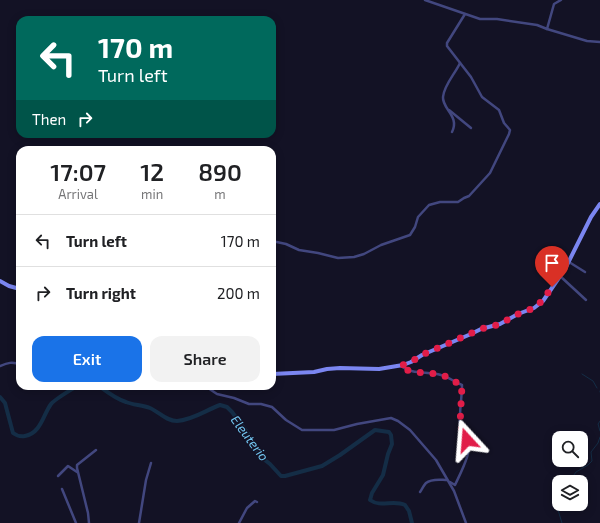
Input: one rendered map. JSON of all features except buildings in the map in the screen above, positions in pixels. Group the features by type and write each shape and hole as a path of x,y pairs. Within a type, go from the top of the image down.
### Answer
{"street":[{"path":"425,0 480,19 497,19 537,25 587,41 600,42"},
{"path":"547,29 554,4 561,0"},
{"path":"276,242 286,244 299,250 332,257 354,256 410,235 415,227 418,217 429,205 440,202 458,202 469,196 490,173 510,130 504,123 499,110 482,97 471,77 447,46 447,43 465,14"},
{"path":"452,132 454,125 449,110 443,100 443,96 445,88 460,63"},
{"path":"449,110 470,128"},
{"path":"276,374 314,372 340,368 379,369 400,366 481,329 500,324 518,314 534,308 542,301 560,276 591,217 600,204"},
{"path":"569,261 585,272"},
{"path":"560,276 586,300"},
{"path":"0,281 8,286 16,287"},
{"path":"0,366 7,363 16,362"},
{"path":"400,366 415,372 443,376 462,385 460,425 469,443 464,467 458,475 456,484 454,485 448,481 435,479 426,483 420,492"},
{"path":"210,390 216,394 234,398 249,404 261,404 272,407 286,420 302,430 334,430 391,418 410,430 431,454 443,471 454,491 466,523"},
{"path":"89,523 88,513 77,472 77,465 96,450"},
{"path":"139,523 146,480 151,463"},
{"path":"58,476 68,466 77,472"},
{"path":"62,489 76,523"},
{"path":"239,523 247,508 255,501 257,502"}],"waterway":[{"path":"582,374 593,381 597,388"},
{"name":"Eleuterio","path":"0,397 5,403 13,433 23,436 35,431 51,404 70,390"},
{"name":"Eleuterio","path":"105,390 119,399 129,403 150,408 173,421 188,419 220,405 227,407 252,439 255,448 261,457 281,476 322,466 375,430 389,432 391,435 392,444 383,475 372,493 370,500 383,504 401,503 405,505 409,511 412,523"},
{"path":"600,421 598,424 600,431"},
{"path":"574,475 592,461 591,452 598,443 600,437"},
{"path":"558,511 562,523"}],"route":[{"path":"467,440 460,425 462,385 443,376 415,372 400,366 481,329 508,321 518,314 534,308 539,305 552,287"}]}
